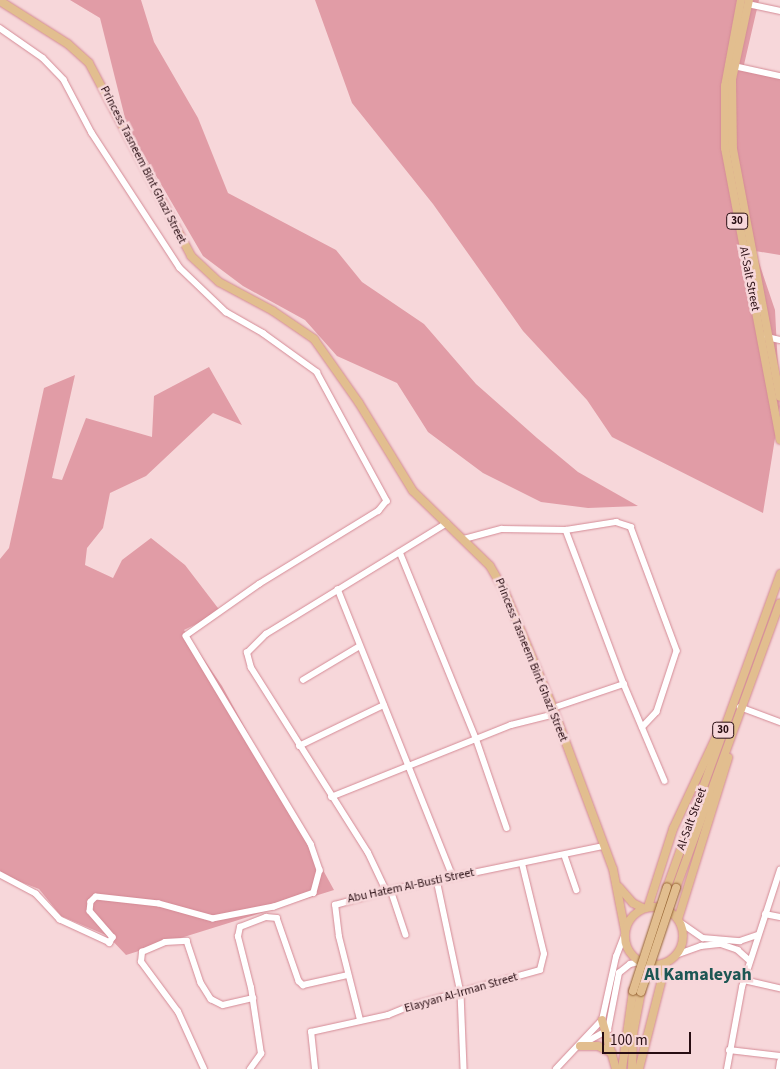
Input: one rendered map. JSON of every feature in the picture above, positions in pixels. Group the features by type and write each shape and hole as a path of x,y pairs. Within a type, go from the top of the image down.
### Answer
{"main road":[{"name":"Princess Tasneem Bint Ghazi Street","path":"0,1 68,44 89,63 191,256 219,282 273,311 314,339 359,403 410,487 490,566 504,590 554,711 604,846 616,884 624,934"},
{"name":"Al-Salt Street","path":"746,1 734,66 730,104 734,157 780,397"},
{"name":"Al-Salt Street","path":"746,1 725,78 725,148 780,440"},
{"name":"Al-Salt Street","path":"622,1069 637,991 668,887 780,574"},
{"name":"Al-Salt Street","path":"632,1069 637,991 676,888 740,707 780,603"},
{"path":"646,908 686,797 725,724"},
{"path":"679,921 665,908 646,908 632,915 624,934 628,951 640,962 648,965 666,963 676,955 682,943 679,921 727,760 731,736"},
{"name":"Princess Tasneem Bint Ghazi Street","path":"616,884 628,898 646,908"},
{"path":"639,1069 666,963"},
{"path":"602,1020 608,1030 616,1069"},
{"path":"578,1047 598,1046 612,1053"}],"street":[{"path":"746,1 780,11"},
{"path":"0,28 43,58 64,80 92,133 180,268 226,312 263,333 316,372 387,501 379,511 260,584 186,636 311,844 320,870 314,893 274,907 213,919 159,904 96,897 91,902 90,911 113,937 110,943 60,920 36,894 0,875"},
{"path":"734,66 780,76"},
{"path":"767,337 780,340"},
{"path":"464,539 502,529 566,530 616,522 627,524 634,534 677,651 658,712 643,727"},
{"path":"406,935 389,891 368,853 251,668 246,653 266,634 447,523"},
{"path":"566,530 624,684 665,781"},
{"path":"400,552 476,738 507,828"},
{"path":"338,589 454,877"},
{"path":"303,680 360,646"},
{"path":"331,797 476,738 624,684"},
{"path":"299,746 384,706"},
{"path":"740,707 780,722"},
{"name":"Abu Hatem Al-Busti Street","path":"360,1020 348,975 334,907 342,902 437,880 565,856 604,846"},
{"path":"565,856 578,890"},
{"name":"Elayyan Al-Irman Street","path":"315,1069 311,1032 461,992 542,967 544,954 522,864"},
{"path":"727,1069 749,960 780,870"},
{"path":"437,880 461,992 464,1069"},
{"path":"765,914 780,916"},
{"path":"250,1069 261,1054 253,998 238,930 266,917 274,917 279,921 299,981 303,984 348,975"},
{"path":"679,921 699,937 721,942 738,950 749,960"},
{"path":"556,1069 602,1020 616,956 624,934"},
{"path":"676,955 701,946 740,941 757,935"},
{"path":"204,1069 178,1012 141,962 146,947 184,940 191,947 201,983 211,999 223,1005 253,998"},
{"path":"578,1047 608,1030 619,973 630,964 640,962"},
{"path":"744,980 780,988"},
{"path":"730,1050 780,1056"},
{"path":"779,1069 780,1062"}],"shaded area":[{"path":"70,0 141,0 154,42 198,118 228,193 336,250 362,282 424,324 476,384 537,438 578,472 638,506 588,508 541,502 483,473 428,432 397,383 337,356 305,320 243,286 203,256 127,126 100,18"},
{"path":"315,0 759,0 743,69 780,79 780,255 755,251 775,310 780,407 763,513 612,437 587,400 523,331 433,204 352,103"},
{"path":"209,367 242,425 213,413 146,476 110,493 103,528 87,548 85,565 113,578 122,560 151,538 185,565 221,612 184,630 222,686 334,890 126,955 108,936 61,916 39,889 0,874 0,559 9,548 44,388 75,375 52,478 62,480 86,418 152,437 154,396"}],"district":[{"name":"Al Kamaleyah","path":"698,975"}]}
